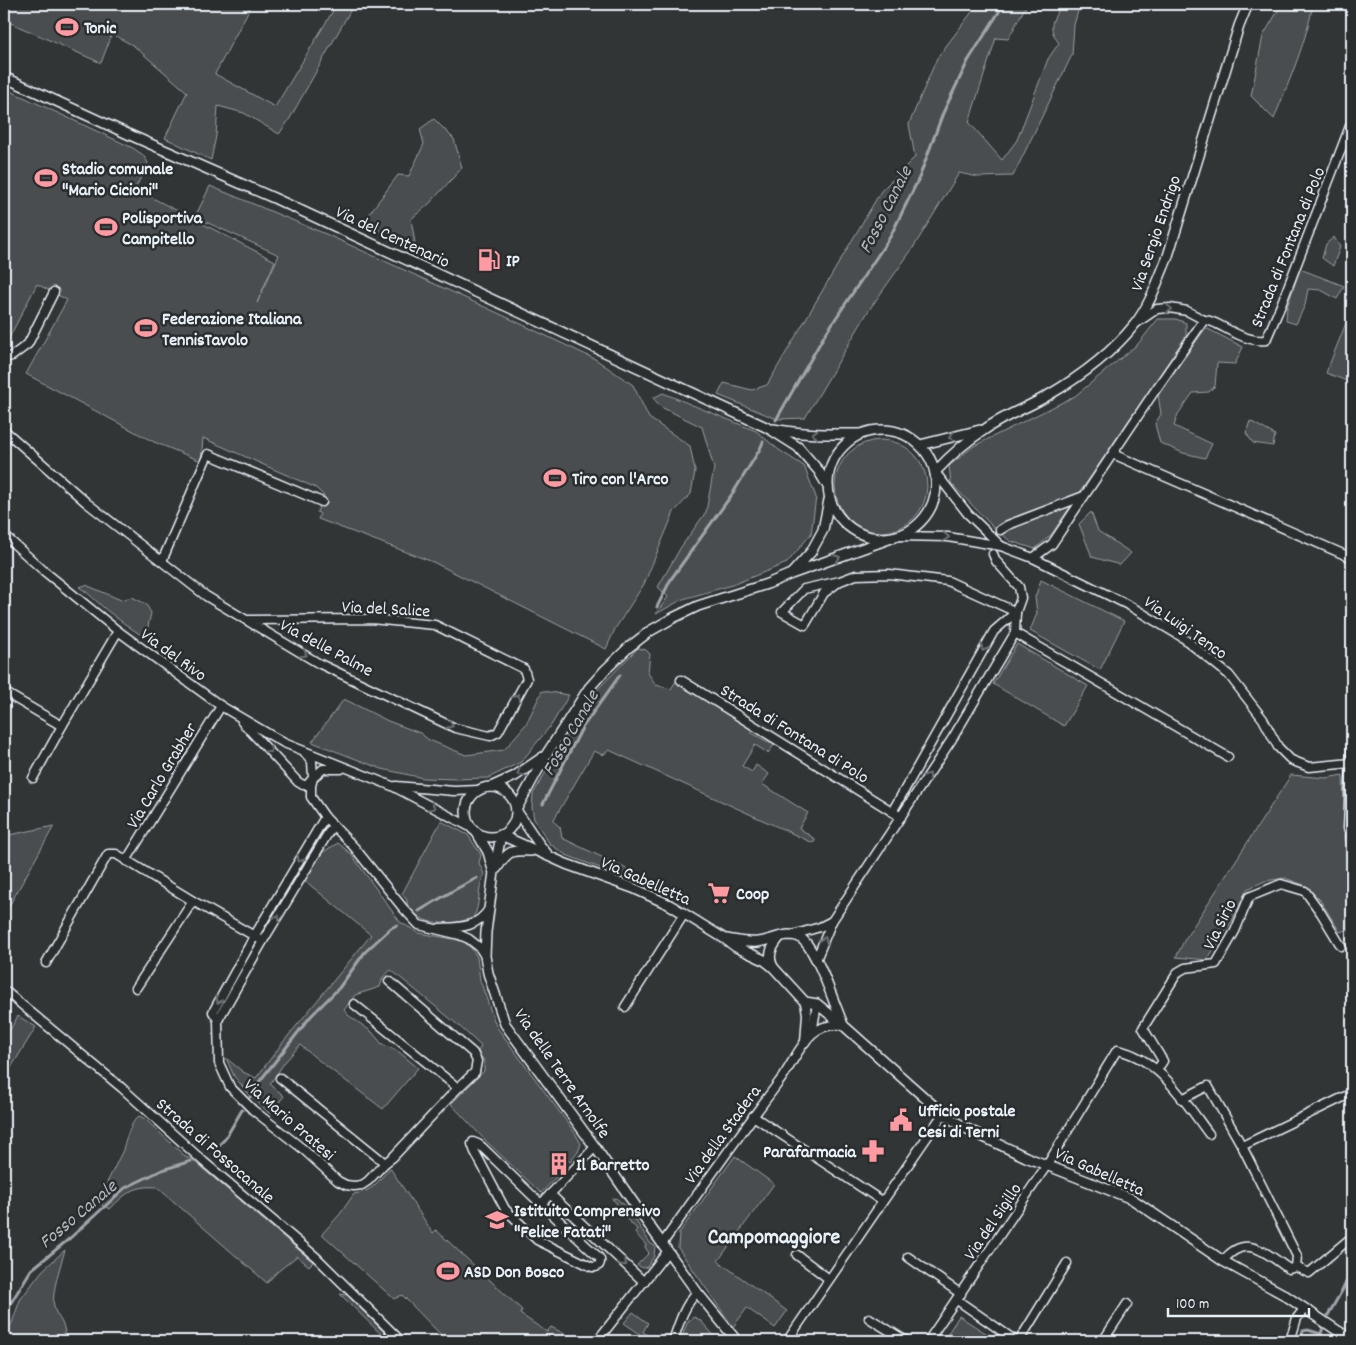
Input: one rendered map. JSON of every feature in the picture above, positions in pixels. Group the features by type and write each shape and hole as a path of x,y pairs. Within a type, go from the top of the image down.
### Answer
{"street":[{"name":"Via Sergio Endrigo","path":"935,472 956,450 985,429 1048,395 1088,369 1136,323 1154,291 1167,259 1236,34 1248,4"},
{"name":"Via del Centenario","path":"4,77 276,199 768,428 798,447 818,470 827,485"},
{"name":"Strada di Fontana di Polo","path":"1204,320 1210,320 1256,341 1266,340 1352,121"},
{"path":"4,358 12,356 28,344 54,292"},
{"path":"1033,558 1052,544 1204,320 1187,311 1170,308 1157,309 1136,323"},
{"name":"Via del Centenario","path":"768,428 818,434 862,434"},
{"name":"Via Sergio Endrigo","path":"920,446 985,429"},
{"name":"Via delle Palme","path":"4,430 87,503 206,596 318,663 455,728 490,736"},
{"path":"236,714 298,782 303,785 307,785 323,769 346,768 392,786 474,831 488,837 501,835 512,825 516,810 525,792 546,755 589,688 628,648 673,618 698,606 767,584 897,536 912,530 924,518 932,504 936,488 935,472 929,458 920,446 907,436 893,431 877,430 862,434 848,442 837,454 830,468 827,485 829,500 836,515 848,528 864,536 880,539 897,536"},
{"path":"162,561 208,454 322,502"},
{"path":"1113,454 1352,558"},
{"name":"Via Luigi Tenco","path":"935,472 968,514 1001,546"},
{"path":"1000,530 1008,525 1084,496"},
{"path":"791,574 811,552 823,530 829,500"},
{"name":"Via del Rivo","path":"4,535 118,632 221,706 284,743 346,768"},
{"name":"Via Luigi Tenco","path":"897,536 948,537 1001,546 1033,558 1130,606 1182,637 1229,676 1262,719 1278,747 1291,760 1309,767 1351,763"},
{"path":"816,960 832,921 952,739 1015,633 1016,612 1021,598 1018,588 996,561 993,554"},
{"path":"840,581 824,593 805,625 782,612 804,589 840,581 856,575 889,574 948,581 1016,612"},
{"path":"892,812 994,631 1016,612"},
{"name":"Via del Salice","path":"247,620 371,620 435,625 524,669 527,679 498,732 490,736"},
{"path":"33,778 118,632"},
{"path":"1015,633 1228,758"},
{"name":"Strada di Fontana di Polo","path":"681,680 901,817"},
{"path":"4,692 62,726"},
{"name":"Via Carlo Grabher","path":"126,861 221,706"},
{"path":"1352,741 1348,828 1352,839"},
{"path":"304,752 312,761 311,797 325,817 354,847 419,925 469,939 479,947 485,956"},
{"path":"392,786 454,791 479,790 491,787 515,776 546,755"},
{"path":"491,787 500,789 508,794 516,810 550,857"},
{"path":"474,831 467,821 467,803 479,790"},
{"path":"525,792 524,810 530,830"},
{"name":"Via Mario Pratesi","path":"325,817 255,935 213,1012 218,1020 219,1063 230,1086 253,1110 303,1149 338,1181 346,1185 362,1185 368,1181 475,1072 477,1061 473,1053 389,981"},
{"path":"218,1020 263,941 333,826"},
{"name":"Via delle Terre Arnolfe","path":"474,831 488,852 494,872"},
{"name":"Via delle Terre Arnolfe","path":"501,835 488,909 485,956 488,973 505,1024 595,1146 697,1292 737,1341"},
{"name":"Via Gabelletta","path":"501,835 550,857 633,888 670,905 725,938 736,947 764,960 773,967 805,1002 817,1004 843,1025 943,1114 969,1130 1047,1166 1132,1200 1223,1261 1264,1283 1352,1338"},
{"name":"Via delle Terre Arnolfe","path":"494,872 506,854 518,850 536,851"},
{"path":"46,963 108,854 116,854 263,941"},
{"name":"Via Sirio","path":"1157,1070 1163,1061 1143,1028 1178,972 1184,968 1216,964 1235,931 1250,896 1281,884 1305,891 1341,946"},
{"path":"136,988 193,901"},
{"path":"430,928 457,927 471,924 482,918 488,909"},
{"path":"625,1006 684,914"},
{"path":"793,935 815,929 832,921"},
{"name":"Via Gabelletta","path":"725,938 745,942 758,942 786,935 801,938 816,960 843,1025"},
{"path":"773,967 770,954 773,945 779,938"},
{"path":"812,1034 817,1004 827,995 829,989"},
{"name":"Strada di Fossocanale","path":"4,990 122,1088 204,1162 316,1257 401,1341"},
{"name":"Via della Stadera","path":"805,1002 807,1014 805,1042"},
{"path":"354,1004 458,1088"},
{"name":"Via della Stadera","path":"665,1247 752,1116 781,1080 805,1042 812,1034 825,1026 833,1024 843,1025"},
{"path":"1047,1166 1117,1050 1139,1057 1157,1070 1209,1134"},
{"name":"Via Mario Pratesi","path":"280,1078 385,1163"},
{"path":"1182,1099 1208,1086 1242,1146 1297,1256 1296,1267"},
{"path":"1242,1146 1352,1094"},
{"path":"786,1341 943,1114"},
{"path":"752,1116 882,1201"},
{"path":"473,1142 482,1147 541,1204 600,1258 601,1262 599,1265 596,1267 592,1266 537,1240 505,1209 473,1150 473,1142"},
{"path":"541,1204 595,1146"},
{"name":"Via del Sigillo","path":"928,1341 1047,1166"},
{"path":"550,1194 644,1282"},
{"path":"1223,1261 1239,1248 1254,1247 1290,1269 1296,1267 1309,1273 1352,1236"},
{"path":"597,1341 644,1282 665,1247"},
{"path":"797,1255 829,1279"},
{"path":"908,1257 1018,1341 1067,1263"},
{"path":"673,1341 684,1310 697,1292"},
{"path":"1103,1341 1127,1304"},
{"path":"1290,1341 1297,1318 1304,1309"},
{"path":"869,1318 906,1341"}],"shaded area":[{"path":"7,4 27,4 32,6 33,4 252,4 215,74 275,107 337,4 354,4 289,120 279,134 244,113 218,106 216,136 211,160 165,138 187,92 134,46 112,34 101,63 4,20 4,10"},
{"path":"978,4 1027,4 1008,39 996,38 969,122 1002,160 1017,140 1048,59 1059,43 1053,32 1052,23 1054,19 1062,4 1080,4 1074,25 1072,55 1013,176 978,177 959,173 913,248 869,310 805,418 777,419 718,395 724,383 752,390 767,385 881,191 915,157 909,124 937,58"},
{"path":"1282,4 1313,4 1302,48 1274,119 1251,96 1263,36"},
{"path":"4,88 133,148 143,155 148,163 135,189 275,261 257,303 279,255 195,217 210,186 328,235 500,314 595,359 633,385 649,418 690,446 695,471 691,494 674,512 644,584 615,629 606,649 433,562 318,519 320,514 317,512 324,496 316,488 203,438 201,461 154,442 26,374 67,300 37,284 8,340 4,337"},
{"path":"434,119 454,139 462,168 429,204 411,219 415,243 389,240 366,218 398,175 409,176 424,144 420,129"},
{"path":"1334,237 1340,247 1333,266 1322,258 1326,244"},
{"path":"1300,269 1344,286 1337,299 1321,290 1308,289 1305,305 1296,324 1286,321 1287,307"},
{"path":"1352,308 1352,383 1326,373"},
{"path":"1158,319 1176,319 1186,323 1186,336 1051,535 1035,549 1010,541 993,527 951,483 949,466 974,446 1075,396 1138,344"},
{"path":"1206,328 1243,347 1235,364 1217,363 1215,386 1209,392 1193,393 1178,414 1174,426 1212,444 1205,458 1183,453 1160,443 1155,424 1161,414 1158,394"},
{"path":"663,393 756,431 779,450 804,466 816,497 811,534 787,563 732,585 683,599 656,614 668,597 658,587 681,547 706,512 714,468 702,427 661,407 653,398"},
{"path":"1250,421 1275,435 1273,446 1253,443 1246,433"},
{"path":"881,440 899,443 914,453 924,468 927,486 924,504 914,519 899,529 881,532 863,529 848,519 838,504 835,486 838,468 848,453 863,443"},
{"path":"1091,512 1098,531 1131,553 1120,565 1092,557 1079,524"},
{"path":"1041,580 1124,621 1100,670 1030,631 1037,613 1035,597"},
{"path":"86,585 121,600 132,597 146,604 151,613 147,631 141,635 118,619 79,587"},
{"path":"1017,644 1088,686 1064,726 993,684"},
{"path":"638,648 646,650 650,654 648,673 656,685 671,689 676,681 753,729 750,732 774,745 768,753 755,745 742,766 752,772 756,765 769,774 762,784 808,813 799,828 816,840 813,843 609,750 603,755 594,751 553,821 560,827 562,838 635,873 642,884 566,855 550,844 534,819 532,808 533,794 579,715 595,692"},
{"path":"542,691 569,695 552,724 521,762 488,778 423,778 382,769 312,742 344,699 388,721 420,733 429,740 466,755 504,750 526,724"},
{"path":"1291,775 1326,778 1343,775 1345,838 1352,870 1352,928 1340,932 1320,900 1306,886 1285,878 1265,881 1247,889 1232,921 1207,960 1176,957 1185,939"},
{"path":"441,821 468,835 481,855 479,863 484,874 473,918 445,923 425,920 412,911 402,894"},
{"path":"54,826 4,915 4,836"},
{"path":"338,843 351,854 400,922 419,933 464,942 477,957 480,980 496,1026 575,1133 581,1144 578,1152 570,1162 559,1152 553,1157 555,1160 550,1165 559,1174 541,1193 485,1140 451,1104 484,1071 484,1061 478,1052 481,1046 391,970 383,977 380,987 355,995 344,1010 372,1032 382,1044 399,1052 418,1068 383,1109 300,1045 285,1062 270,1084 284,1096 270,1114 247,1092 234,1076 226,1058 243,1072 256,1078 371,935 304,880 323,852"},
{"path":"18,1016 36,1027 4,1079 4,1040"},
{"path":"139,1116 145,1119 187,1158 190,1158 313,1262 309,1266 297,1256 267,1283 157,1187 136,1189 120,1199 110,1209 97,1203 123,1150 131,1127"},
{"path":"735,1156 774,1184 718,1261 787,1311 775,1328 747,1308 733,1327 678,1248 679,1233"},
{"path":"390,1168 433,1233 436,1230 522,1310 520,1314 547,1332 551,1327 579,1341 447,1341 402,1295 394,1299 322,1234 340,1214 354,1194 366,1191 374,1186"},
{"path":"616,1198 627,1207 650,1243 655,1246 654,1256 647,1267 643,1268 637,1265 649,1253 645,1247 646,1245 635,1233 637,1229 614,1207 617,1203 612,1199"},
{"path":"65,1250 53,1301 65,1332 55,1341 4,1341 20,1300 42,1271"},
{"path":"340,1294 347,1295 393,1341 388,1341"},
{"path":"633,1312 648,1323 643,1332 657,1341 635,1341 640,1334 624,1323"},
{"path":"959,1316 998,1341 943,1341"},
{"path":"694,1317 700,1320 719,1341 680,1341 688,1321"}],"waterway":[{"name":"Fosso Canale","path":"776,420 824,336 890,237 919,178 943,113 968,61 1004,4"},
{"name":"Fosso Canale","path":"657,607 671,579 733,493 763,442"},
{"name":"Fosso Canale","path":"543,804 582,728 620,675"},
{"name":"Fosso Canale","path":"419,911 477,878"},
{"name":"Fosso Canale","path":"250,1097 259,1082 311,1016 339,988 365,952 391,928 397,925"},
{"name":"Fosso Canale","path":"218,1146 225,1139 242,1110"},
{"name":"Fosso Canale","path":"4,1314 31,1270 69,1239 125,1188 162,1170 191,1161"},
{"path":"1328,1315 1349,1276 1352,1257"},
{"path":"1300,1341 1303,1331 1308,1330 1321,1334 1323,1327"}],"place":[{"name":"Tonic","path":"67,27"},
{"name":"Stadio comunale \"Mario Cicioni\"","path":"46,178"},
{"name":"Polisportiva Campitello","path":"106,227"},
{"name":"IP","path":"489,260"},
{"name":"Federazione Italiana TennisTavolo","path":"146,328"},
{"name":"Tiro con l'Arco","path":"555,478"},
{"name":"Coop","path":"719,893"},
{"name":"Ufficio postale Cesi di Terni","path":"901,1120"},
{"name":"Parafarmacia","path":"873,1151"},
{"name":"Il Barretto","path":"559,1164"},
{"name":"Istituito Comprensivo \"Felice Fatati\"","path":"497,1220"},
{"name":"ASD Don Bosco","path":"448,1271"}],"district":[{"name":"Campomaggiore","path":"774,1235"}]}
